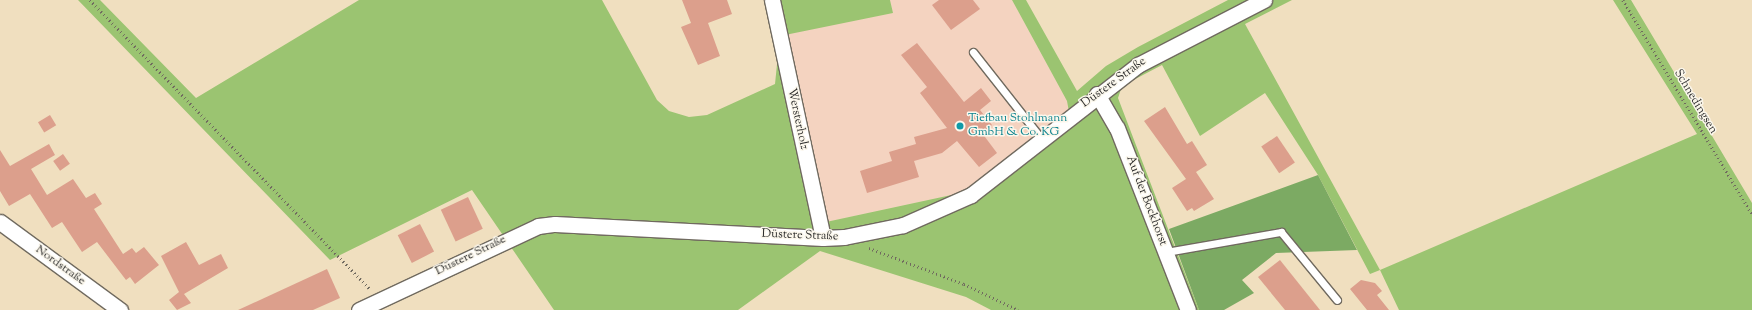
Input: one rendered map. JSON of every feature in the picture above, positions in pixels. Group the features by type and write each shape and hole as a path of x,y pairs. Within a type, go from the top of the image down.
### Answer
{"street":[{"name":"Wersterholz","path":"772,0 823,238"},
{"name":"Düstere Straße","path":"359,310 538,226 555,224 823,238 903,225 971,195 1097,94 1149,58 1264,0"},
{"name":"Auf der Bockhorst","path":"1097,94 1117,128 1188,310"},
{"name":"Nordstraße","path":"0,222 120,310"}],"lane":[{"path":"973,52 1041,138"},
{"path":"1166,252 1281,232 1337,300"}],"path":[{"path":"90,0 380,300"},
{"name":"Schnedingsen","path":"1623,0 1752,214"},
{"path":"865,246 964,284 1018,310"}],"shaded area":[{"path":"890,0 1012,0 1067,101 1069,112 970,191 826,222 780,35 893,13"}],"green space":[{"path":"78,0 100,0 196,98 359,0 602,0 657,100 669,111 689,117 707,115 775,84 780,35 774,0 890,0 893,13 780,36 826,222 970,191 1069,112 1067,101 1012,0 1026,0 1077,91 1106,66 1138,47 1228,0 1292,0 1245,24 1380,270 1370,274 1318,175 1265,93 1200,136 1162,65 1122,86 1118,98 1199,310 991,310 966,297 820,251 738,310 554,310 472,190 330,260"},
{"path":"1613,0 1631,0 1752,203 1752,310 1399,310 1380,270 1697,134"},
{"path":"1318,175 1357,250 1276,253 1242,280 1254,293 1224,310 1199,310 1169,229"}],"building":[{"path":"682,0 727,0 732,14 708,23 720,56 698,65 681,27 691,23"},
{"path":"939,0 973,0 980,9 951,30 932,5"},
{"path":"917,43 964,102 981,88 991,101 980,110 992,125 982,133 997,153 979,167 957,141 942,153 914,161 919,177 867,193 860,171 892,161 889,152 916,144 914,137 947,128 920,93 927,87 901,55"},
{"path":"1165,107 1187,144 1192,141 1207,165 1196,172 1214,199 1194,211 1192,208 1187,211 1172,188 1186,179 1144,121"},
{"path":"50,115 56,125 44,132 38,122"},
{"path":"1277,136 1295,163 1279,173 1261,147"},
{"path":"49,144 55,155 31,169 47,195 73,179 86,198 95,193 102,204 94,209 123,254 132,248 136,253 144,247 159,265 135,284 130,277 126,280 97,242 82,252 62,222 52,228 30,194 9,206 0,191 0,150 10,166"},
{"path":"63,154 70,164 60,171 53,161"},
{"path":"468,197 483,229 456,241 441,210"},
{"path":"420,224 434,252 412,263 398,235"},
{"path":"186,242 199,265 221,254 228,268 184,294 191,303 177,310 169,300 179,292 161,256"},
{"path":"1280,260 1320,310 1285,310 1258,277"},
{"path":"327,269 340,298 313,310 238,310"},
{"path":"1361,280 1375,283 1382,291 1377,295 1389,310 1367,310 1350,289"}],"place":[{"name":"Tiefbau Stohlmann GmbH & Co. KG","path":"960,126"}]}
